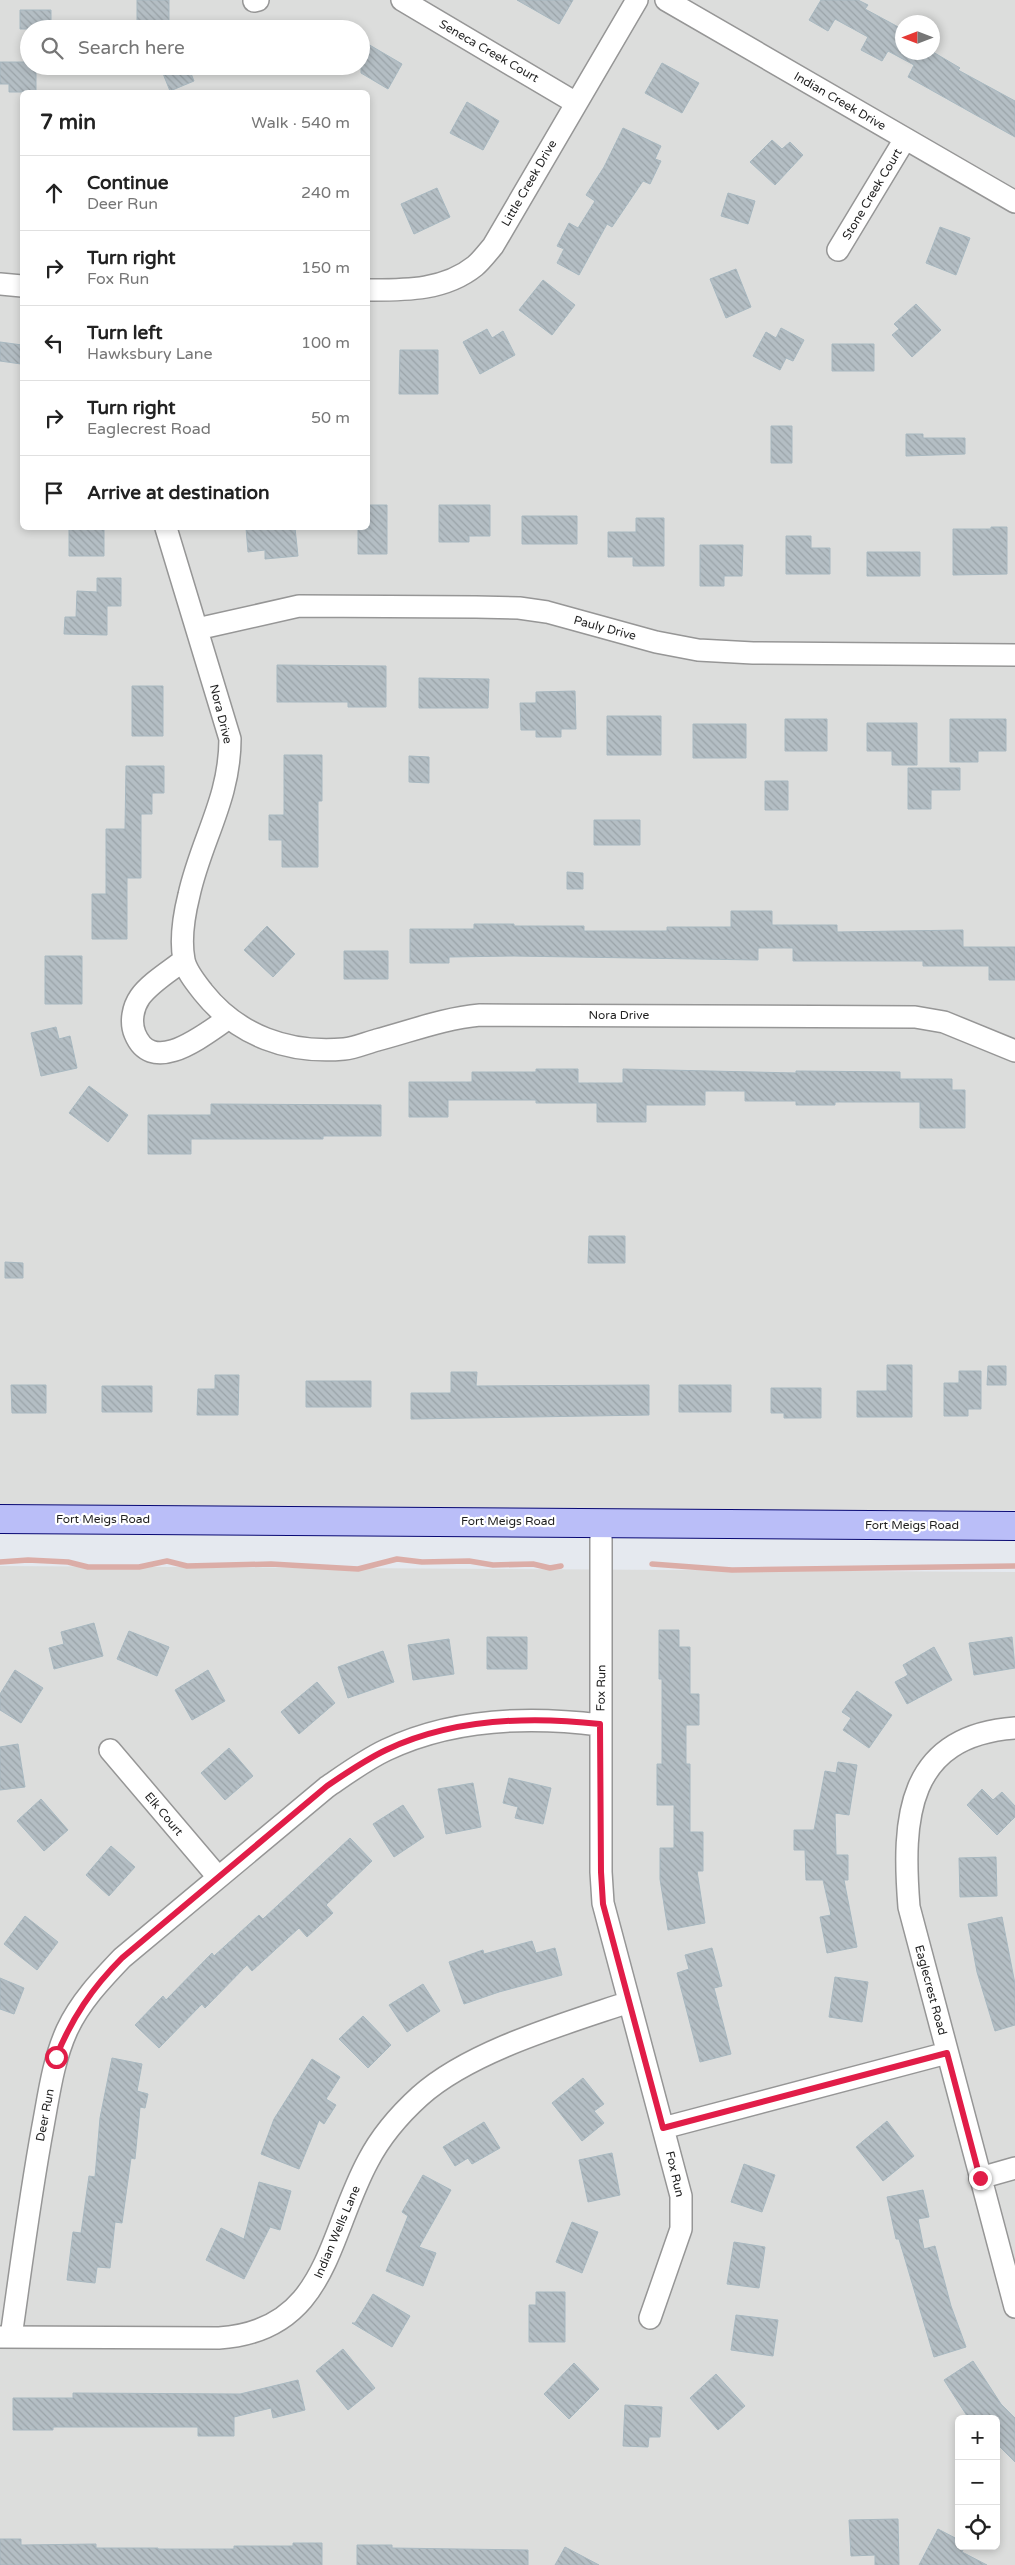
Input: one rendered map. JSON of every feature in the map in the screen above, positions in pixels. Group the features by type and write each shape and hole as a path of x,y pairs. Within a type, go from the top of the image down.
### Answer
{"street":[{"name":"Seneca Creek Court","path":"402,0 576,103"},
{"name":"Little Creek Drive","path":"370,290 408,290 430,287 451,280 475,266 493,246 637,0"},
{"name":"Indian Creek Drive","path":"666,0 1015,202"},
{"name":"Stone Creek Court","path":"838,250 905,139"},
{"path":"0,284 20,286"},
{"name":"Nora Drive","path":"167,530 230,739 230,765 222,798 189,893 184,922 184,960 212,1004 249,1033 281,1045 310,1050 346,1048 458,1018 480,1014 915,1017 944,1022 1015,1051"},
{"name":"Pauly Drive","path":"197,629 299,606 519,608 547,612 656,642 698,650 753,653 1015,655"},
{"path":"184,960 142,995 135,1005 132,1020 134,1032 140,1043 151,1050 162,1053 174,1051 186,1047 229,1018"},
{"name":"Fort Meigs Road","path":"0,1519 1015,1526"},
{"name":"Fox Run","path":"601,1523 600,1724 603,1904 681,2196 681,2229 650,2318"},
{"name":"Deer Run","path":"5,2337 56,2057 67,2029 82,2003 122,1958 327,1786 386,1750 425,1735 465,1726 493,1723 580,1722 600,1724"},
{"name":"Eaglecrest Road","path":"1015,1728 970,1737 948,1751 922,1780 908,1816 905,1862 909,1907 1015,2307"},
{"name":"Elk Court","path":"110,1750 218,1877"},
{"name":"Indian Wells Lane","path":"5,2337 219,2338 249,2334 276,2323 300,2304 318,2280 368,2161 383,2137 421,2095 444,2078 494,2051 629,2002"},
{"path":"663,2128 947,2053"},
{"path":"980,2178 1015,2168"}],"shaded area":[{"path":"0,0 1015,0 1015,1510 0,1510"},
{"path":"0,1566 1015,1572 1015,2565 0,2565"}],"building":[{"path":"137,0 169,0 169,20 137,20"},
{"path":"517,0 573,0 559,24"},
{"path":"821,0 858,0 868,5 865,9 895,25 895,55 888,51 882,61 861,50 868,37 835,19 828,31 809,20"},
{"path":"20,10 51,10 51,20 20,20"},
{"path":"370,45 402,64 388,89 364,75 370,75"},
{"path":"940,56 960,68 958,70 1015,101 1015,137 908,77 914,65 905,60 940,60"},
{"path":"0,62 20,62 20,75 36,75 36,90 9,92 9,84 0,84"},
{"path":"662,63 699,83 682,113 645,93"},
{"path":"164,75 192,75 194,81 170,90"},
{"path":"467,102 499,121 483,150 450,133"},
{"path":"623,128 661,146 655,159 661,161 650,184 643,181 612,227 607,224 579,275 557,263 564,249 557,246 569,223 578,228 595,201 586,195 604,167"},
{"path":"772,140 782,149 790,142 803,155 775,185 750,162"},
{"path":"437,188 450,217 414,234 401,204"},
{"path":"728,193 755,201 748,224 721,216"},
{"path":"940,227 970,238 956,275 926,263"},
{"path":"736,269 751,307 726,318 710,279"},
{"path":"543,280 575,305 552,335 519,310"},
{"path":"916,304 941,330 912,357 892,335 899,329 894,324"},
{"path":"781,328 804,340 793,361 786,358 780,370 753,356 766,332 776,338"},
{"path":"487,329 492,338 503,331 515,355 480,374 463,342"},
{"path":"0,342 20,345 20,364 0,361"},
{"path":"832,344 874,344 874,371 832,371"},
{"path":"400,350 438,350 438,394 399,394"},
{"path":"771,426 792,426 792,463 771,463"},
{"path":"906,434 923,434 923,438 965,438 965,454 906,456"},
{"path":"370,505 387,505 387,554 358,554 358,530 370,530"},
{"path":"439,505 490,505 490,536 469,536 469,542 439,542"},
{"path":"522,516 577,516 577,544 522,544"},
{"path":"636,518 664,518 664,566 633,566 633,557 608,557 608,532 636,532"},
{"path":"991,527 1007,527 1007,574 953,575 953,529 991,529"},
{"path":"69,530 104,530 104,556 69,556"},
{"path":"246,530 295,530 298,556 265,559 265,550 248,552"},
{"path":"786,536 811,536 811,548 830,548 830,574 786,574"},
{"path":"700,545 743,545 742,576 724,576 724,586 700,586"},
{"path":"867,552 920,552 920,576 867,576"},
{"path":"97,578 121,578 121,606 107,606 107,635 64,634 65,617 76,617 77,591 97,592"},
{"path":"277,665 386,666 386,707 348,707 348,702 277,702"},
{"path":"419,678 489,679 488,708 419,708"},
{"path":"132,686 163,686 163,736 132,736"},
{"path":"575,691 576,729 561,729 561,737 536,737 536,730 521,730 520,703 536,703 536,692"},
{"path":"607,716 661,716 661,755 607,755"},
{"path":"785,719 827,719 827,751 785,751"},
{"path":"950,719 1006,719 1006,751 978,751 978,762 950,762"},
{"path":"867,723 917,723 917,765 892,765 892,751 867,751"},
{"path":"693,724 746,724 746,758 693,758"},
{"path":"284,755 322,755 322,801 318,801 318,867 282,867 282,840 269,840 269,815 284,815"},
{"path":"409,756 429,757 429,783 409,782"},
{"path":"126,766 164,766 164,793 152,793 152,814 141,814 141,878 127,878 127,939 92,939 92,894 106,894 106,829 125,829"},
{"path":"908,768 960,768 960,790 931,790 931,809 908,809"},
{"path":"765,781 788,781 788,810 765,810"},
{"path":"594,820 640,820 640,845 594,845"},
{"path":"567,872 583,873 583,889 567,889"},
{"path":"731,911 772,911 772,925 837,925 837,932 963,930 963,947 1015,947 1015,980 989,980 989,966 923,966 923,961 793,961 793,948 758,948 758,960 514,956 449,957 449,963 410,963 410,929 474,929 474,924 514,924 514,926 584,926 584,931 667,931 667,927 731,927"},
{"path":"267,926 295,954 273,977 244,950"},
{"path":"344,951 388,951 388,979 344,979"},
{"path":"45,956 82,956 82,1004 45,1004"},
{"path":"56,1027 59,1039 70,1036 77,1068 41,1076 31,1033"},
{"path":"536,1069 578,1069 578,1083 623,1083 623,1069 796,1073 796,1071 900,1072 900,1079 952,1079 952,1090 965,1090 965,1128 920,1128 920,1102 835,1102 835,1105 796,1105 796,1101 745,1101 745,1091 705,1091 705,1105 646,1105 646,1122 597,1122 597,1103 536,1103 536,1100 448,1100 448,1117 409,1117 409,1082 472,1082 472,1072 536,1072"},
{"path":"89,1086 128,1115 108,1142 69,1113"},
{"path":"211,1104 381,1105 381,1136 323,1136 323,1139 191,1139 191,1154 148,1154 148,1115 211,1115"},
{"path":"589,1236 625,1236 625,1263 588,1263"},
{"path":"5,1262 23,1263 23,1278 5,1278"},
{"path":"887,1365 912,1365 912,1417 857,1417 857,1391 887,1391"},
{"path":"988,1366 1006,1366 1006,1385 987,1385"},
{"path":"959,1371 981,1371 981,1409 968,1409 968,1416 944,1416 944,1383 959,1383"},
{"path":"451,1372 477,1372 476,1386 649,1385 649,1415 411,1419 411,1393 451,1393"},
{"path":"215,1375 239,1375 238,1415 197,1415 198,1389 215,1389"},
{"path":"306,1381 371,1381 371,1407 306,1407"},
{"path":"11,1385 46,1385 46,1413 12,1413"},
{"path":"679,1385 731,1385 731,1412 679,1412"},
{"path":"102,1386 152,1386 152,1412 102,1412"},
{"path":"771,1388 821,1388 821,1418 784,1418 784,1413 771,1413"},
{"path":"94,1623 103,1656 54,1669 49,1648 64,1644 61,1632"},
{"path":"659,1630 679,1630 679,1647 690,1647 690,1694 699,1694 699,1725 686,1725 686,1764 690,1764 690,1832 703,1832 703,1871 697,1871 705,1923 668,1930 660,1879 660,1848 674,1848 674,1805 657,1805 657,1764 662,1764 662,1679 659,1679"},
{"path":"129,1631 169,1647 157,1676 117,1659"},
{"path":"487,1637 527,1637 527,1669 487,1669"},
{"path":"1012,1637 1015,1668 974,1675 969,1643"},
{"path":"449,1639 454,1674 413,1680 408,1645"},
{"path":"934,1647 952,1680 907,1704 895,1682 908,1675 903,1665"},
{"path":"383,1651 394,1682 348,1698 338,1667"},
{"path":"15,1670 43,1688 21,1723 0,1710 0,1694"},
{"path":"208,1670 225,1701 192,1720 175,1690"},
{"path":"317,1682 335,1703 299,1734 281,1712"},
{"path":"857,1691 892,1715 869,1748 843,1730 851,1718 842,1712"},
{"path":"18,1744 25,1787 0,1790 0,1747"},
{"path":"229,1748 253,1776 225,1800 201,1773"},
{"path":"838,1762 857,1765 849,1815 835,1813 836,1855 848,1855 848,1880 844,1880 857,1947 827,1953 820,1917 831,1915 823,1880 806,1880 805,1850 794,1850 794,1830 814,1830 825,1771 836,1773"},
{"path":"509,1778 551,1788 543,1824 515,1818 518,1807 503,1803"},
{"path":"473,1783 481,1827 446,1834 438,1789"},
{"path":"982,1789 993,1800 1002,1792 1015,1806 1015,1817 997,1835 967,1805"},
{"path":"41,1799 68,1830 44,1851 17,1821"},
{"path":"403,1805 424,1837 394,1857 373,1824"},
{"path":"350,1838 372,1861 326,1905 333,1913 307,1937 299,1928 252,1971 247,1965 205,2008 202,2004 159,2048 135,2025 163,1996 166,2000 212,1953 214,1956 259,1915 263,1919"},
{"path":"111,1846 135,1867 109,1896 86,1875"},
{"path":"996,1857 997,1896 960,1897 959,1858"},
{"path":"25,1916 58,1942 37,1970 4,1944"},
{"path":"1002,1917 1015,1984 1015,2025 995,2031 977,1972 968,1924"},
{"path":"532,1941 536,1953 555,1948 562,1975 499,1992 464,2004 449,1962 483,1950 484,1954"},
{"path":"712,1948 722,1986 714,1988 731,2054 700,2062 677,1973 689,1969 685,1955"},
{"path":"835,1977 868,1982 862,2022 829,2017"},
{"path":"0,1978 24,1988 14,2014 0,2009"},
{"path":"423,1984 440,2011 407,2032 389,2005"},
{"path":"363,2016 391,2045 368,2068 339,2039"},
{"path":"112,2058 142,2064 137,2091 148,2094 145,2108 140,2107 135,2159 131,2158 122,2223 115,2222 110,2268 97,2267 95,2283 67,2280 73,2232 81,2233 89,2176 95,2177 100,2118"},
{"path":"312,2059 340,2077 326,2099 336,2105 324,2124 319,2120 299,2169 261,2154 274,2119"},
{"path":"583,2078 604,2104 594,2111 604,2123 582,2141 552,2103"},
{"path":"887,2121 914,2156 883,2181 856,2147"},
{"path":"484,2122 500,2148 472,2164 468,2158 455,2166 443,2147"},
{"path":"612,2153 620,2195 588,2202 579,2160"},
{"path":"744,2164 775,2175 762,2212 731,2202"},
{"path":"423,2175 451,2190 419,2247 436,2253 423,2286 386,2271 408,2216 402,2212"},
{"path":"259,2182 291,2191 280,2230 270,2227 244,2279 206,2260 221,2228 244,2239"},
{"path":"923,2190 929,2217 918,2219 924,2249 935,2246 951,2306 966,2347 934,2357 899,2239 896,2239 887,2197"},
{"path":"572,2222 598,2232 582,2273 556,2262"},
{"path":"734,2242 765,2247 759,2288 727,2284"},
{"path":"536,2292 565,2292 565,2342 529,2342 529,2305 536,2305"},
{"path":"373,2294 410,2316 392,2347 352,2323 355,2323"},
{"path":"736,2315 778,2320 773,2356 731,2350"},
{"path":"343,2349 375,2388 348,2410 316,2371"},
{"path":"973,2361 1001,2404 1015,2418 1015,2462 1000,2447 1000,2415 966,2415 944,2380"},
{"path":"574,2363 599,2389 569,2419 544,2394"},
{"path":"716,2374 745,2406 718,2430 690,2398"},
{"path":"298,2380 305,2410 273,2418 271,2408 234,2417 234,2436 198,2436 198,2427 53,2427 53,2430 13,2430 13,2398 73,2398 73,2393 240,2394"},
{"path":"625,2405 662,2407 660,2437 649,2437 648,2447 623,2446"},
{"path":"898,2519 899,2565 875,2565 875,2555 851,2556 849,2520"},
{"path":"938,2529 955,2538 955,2550 963,2550 962,2552 987,2565 919,2565"},
{"path":"0,2539 21,2539 21,2545 96,2544 96,2548 158,2549 234,2549 234,2546 293,2546 293,2543 322,2543 322,2565 0,2565"},
{"path":"357,2545 392,2545 392,2548 528,2550 528,2565 357,2565"},
{"path":"565,2547 599,2565 555,2565"}],"waterway":[{"path":"0,1562 28,1560 68,1562 88,1567 139,1567 167,1561 187,1566 271,1564 358,1569 397,1559 422,1562 469,1561 493,1565 533,1564 550,1568 561,1566"},
{"path":"652,1564 732,1570 1015,1566"}],"route":[{"path":"56,2057 67,2029 82,2003 122,1958 327,1786 362,1763 386,1750 425,1735 465,1726 493,1723 580,1722 600,1724 603,1904 622,1982 663,2128 947,2053 980,2178"}]}
